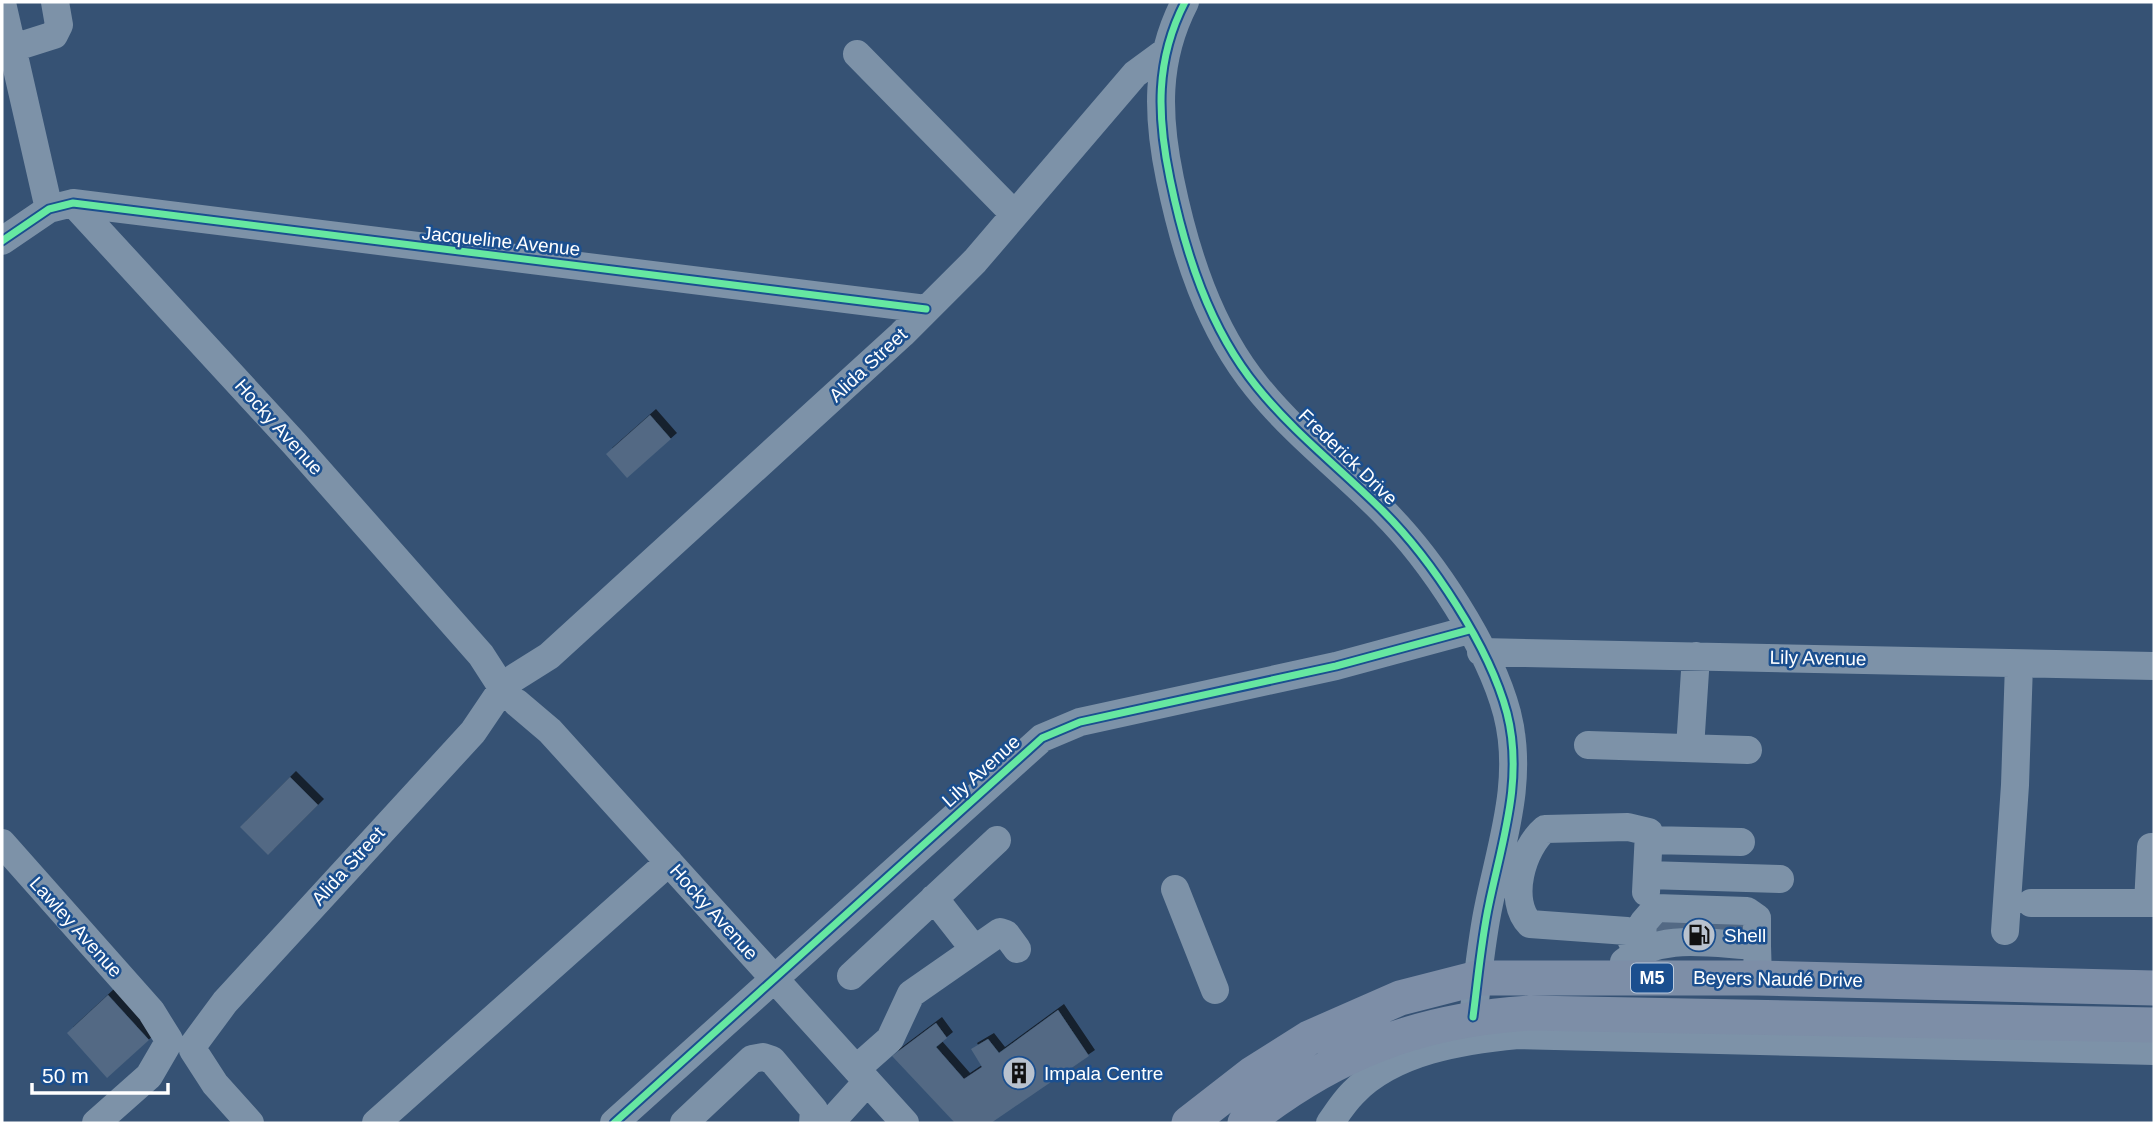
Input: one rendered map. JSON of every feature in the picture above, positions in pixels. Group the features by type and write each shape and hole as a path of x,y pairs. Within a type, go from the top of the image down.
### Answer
{"main road":[{"name":"Beyers Naudé Drive","path":"1189,1123 1252,1074 1309,1038 1399,998 1478,978 1602,978 1757,962 2154,988"},
{"name":"Beyers Naudé Drive","path":"1245,1123 1269,1104 1340,1062 1388,1040 1433,1025 1473,1017 1530,1013 2154,1025"}],"street":[{"path":"13,48 54,36 59,25 55,2"},
{"name":"Frederick Drive","path":"1185,2 1165,52 1160,92 1166,159 1190,261 1230,347 1256,385 1284,418 1404,534 1475,641 1507,715 1514,766 1509,822 1478,907 1478,978 1473,1017"},
{"path":"2,3 61,206 2,241"},
{"name":"Alida Street","path":"96,1123 225,1002 473,732 481,729 513,691 926,309 1014,214 1135,74 1165,52"},
{"path":"857,54 1014,214"},
{"name":"Jacqueline Avenue","path":"61,206 926,309"},
{"name":"Hocky Avenue","path":"61,206 293,443 513,691 905,1123"},
{"name":"Lily Avenue","path":"614,1123 1026,750 1055,731 1080,722 1397,651 1475,641 1696,656 2154,666"},
{"path":"1690,748 1696,656"},
{"path":"2005,931 2015,785 2019,664"},
{"path":"1588,746 1748,750"},
{"path":"1639,951 1627,931 1530,925 1526,920 1518,893 1523,864 1539,834 1545,829 1642,828 1648,832 1646,884 1780,879"},
{"path":"851,976 997,840"},
{"path":"1648,840 1741,842"},
{"name":"Lawley Avenue","path":"2,843 250,1123"},
{"path":"2031,903 2151,903 2151,847"},
{"path":"376,1123 669,862"},
{"path":"1175,889 1215,990"},
{"path":"934,898 974,949"},
{"path":"830,1123 890,1040 911,994 974,949 1003,932 1017,949"},
{"path":"1602,978 1639,951 1666,942 1757,962"},
{"path":"713,1033 743,1068"},
{"path":"1330,1123 1353,1093 1401,1063 1427,1052 1507,1036 2154,1051"},
{"path":"684,1123 752,1059 763,1057 772,1060 814,1111 813,1123"}],"building":[{"path":"650,415 671,439 627,478 606,454"},
{"path":"290,777 318,805 268,855 240,827"},
{"path":"1650,921 1751,924 1750,944 1650,941"},
{"path":"108,995 149,1040 107,1078 67,1033"},
{"name":"Impala Centre","path":"1058,1010 1089,1056 991,1123 955,1123 892,1056 936,1023 947,1038 936,1047 964,1079 982,1067 971,1049 988,1039 999,1053"}],"cycle path":[{"path":"1185,2 1168,45 1161,89 1161,111 1170,179 1183,234 1212,315 1240,364 1271,404 1383,511 1421,554 1473,633 1499,687 1507,713 1512,738 1512,786 1484,932 1473,1017"},
{"path":"2,241 49,209 73,203 926,309"},
{"path":"614,1123 1042,738 1080,722 1336,666 1469,630"}],"place":[{"name":"Shell","path":"1699,935"},
{"name":"Impala Centre","path":"1019,1073"}]}
